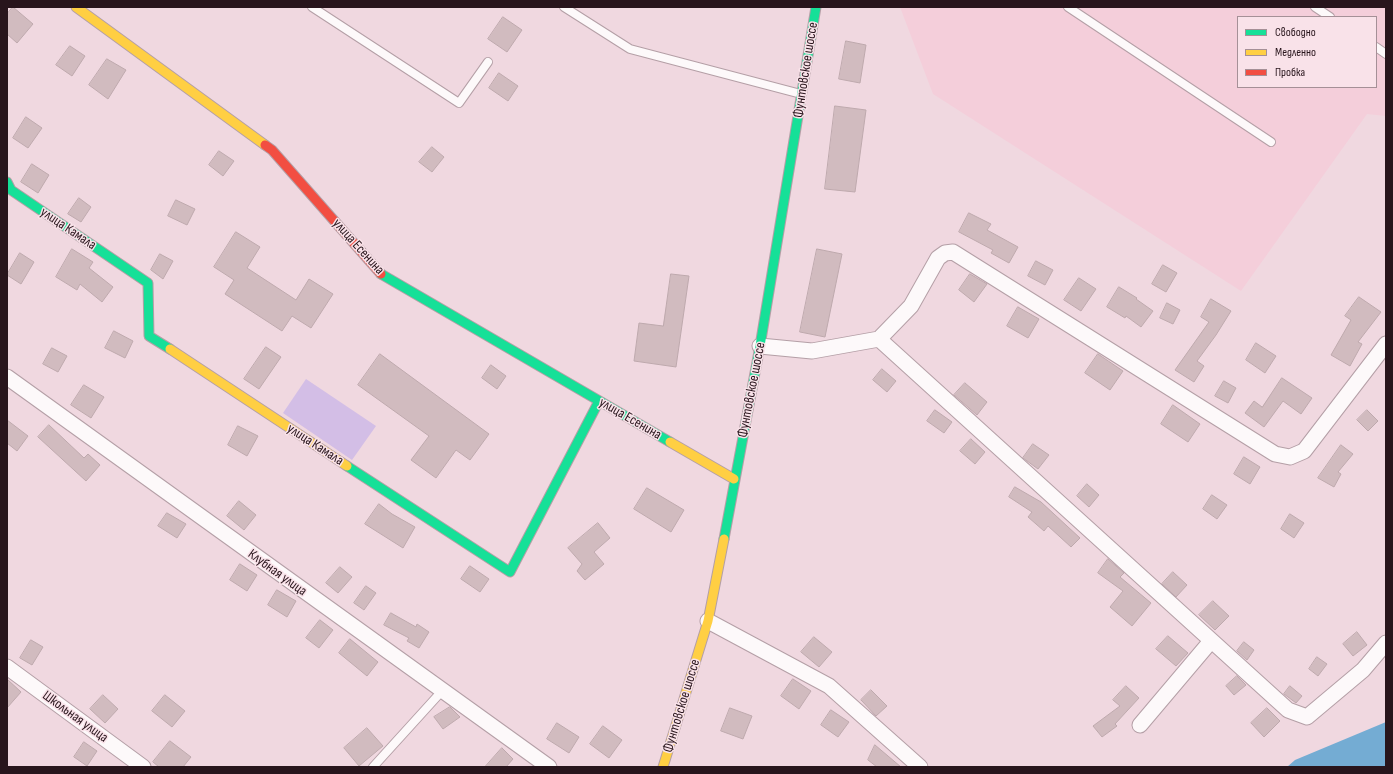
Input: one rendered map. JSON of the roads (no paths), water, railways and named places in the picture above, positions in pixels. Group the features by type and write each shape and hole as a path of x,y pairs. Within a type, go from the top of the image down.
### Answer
{"street":[{"name":"улица Есенина","path":"76,7 272,150 384,277 734,479"},
{"name":"Фунтовское шоссе","path":"663,767 708,621 760,346 816,7"},
{"name":"улица Камала","path":"7,182 10,190 148,283 149,336 510,572 599,401"},
{"path":"760,346 812,351 879,339 911,306 938,258 945,253 953,252 1275,454 1290,457 1304,451 1386,344"},
{"path":"879,339 1288,710 1307,717 1363,670 1386,644"},
{"name":"Клубная улица","path":"7,377 549,767"},
{"path":"708,621 829,686 920,767"},
{"path":"1140,725 1211,640"},
{"name":"Школьная улица","path":"7,667 143,767"}],"lane":[{"path":"88,16 94,7"},
{"path":"312,7 459,103 488,62"},
{"path":"564,7 630,49 802,94"},
{"path":"1068,7 1271,142"},
{"path":"1315,7 1328,16"},
{"path":"1377,48 1386,54"},
{"path":"373,767 442,691"}],"water":[{"path":"1386,722 1386,767 1287,767 1295,760"}]}
